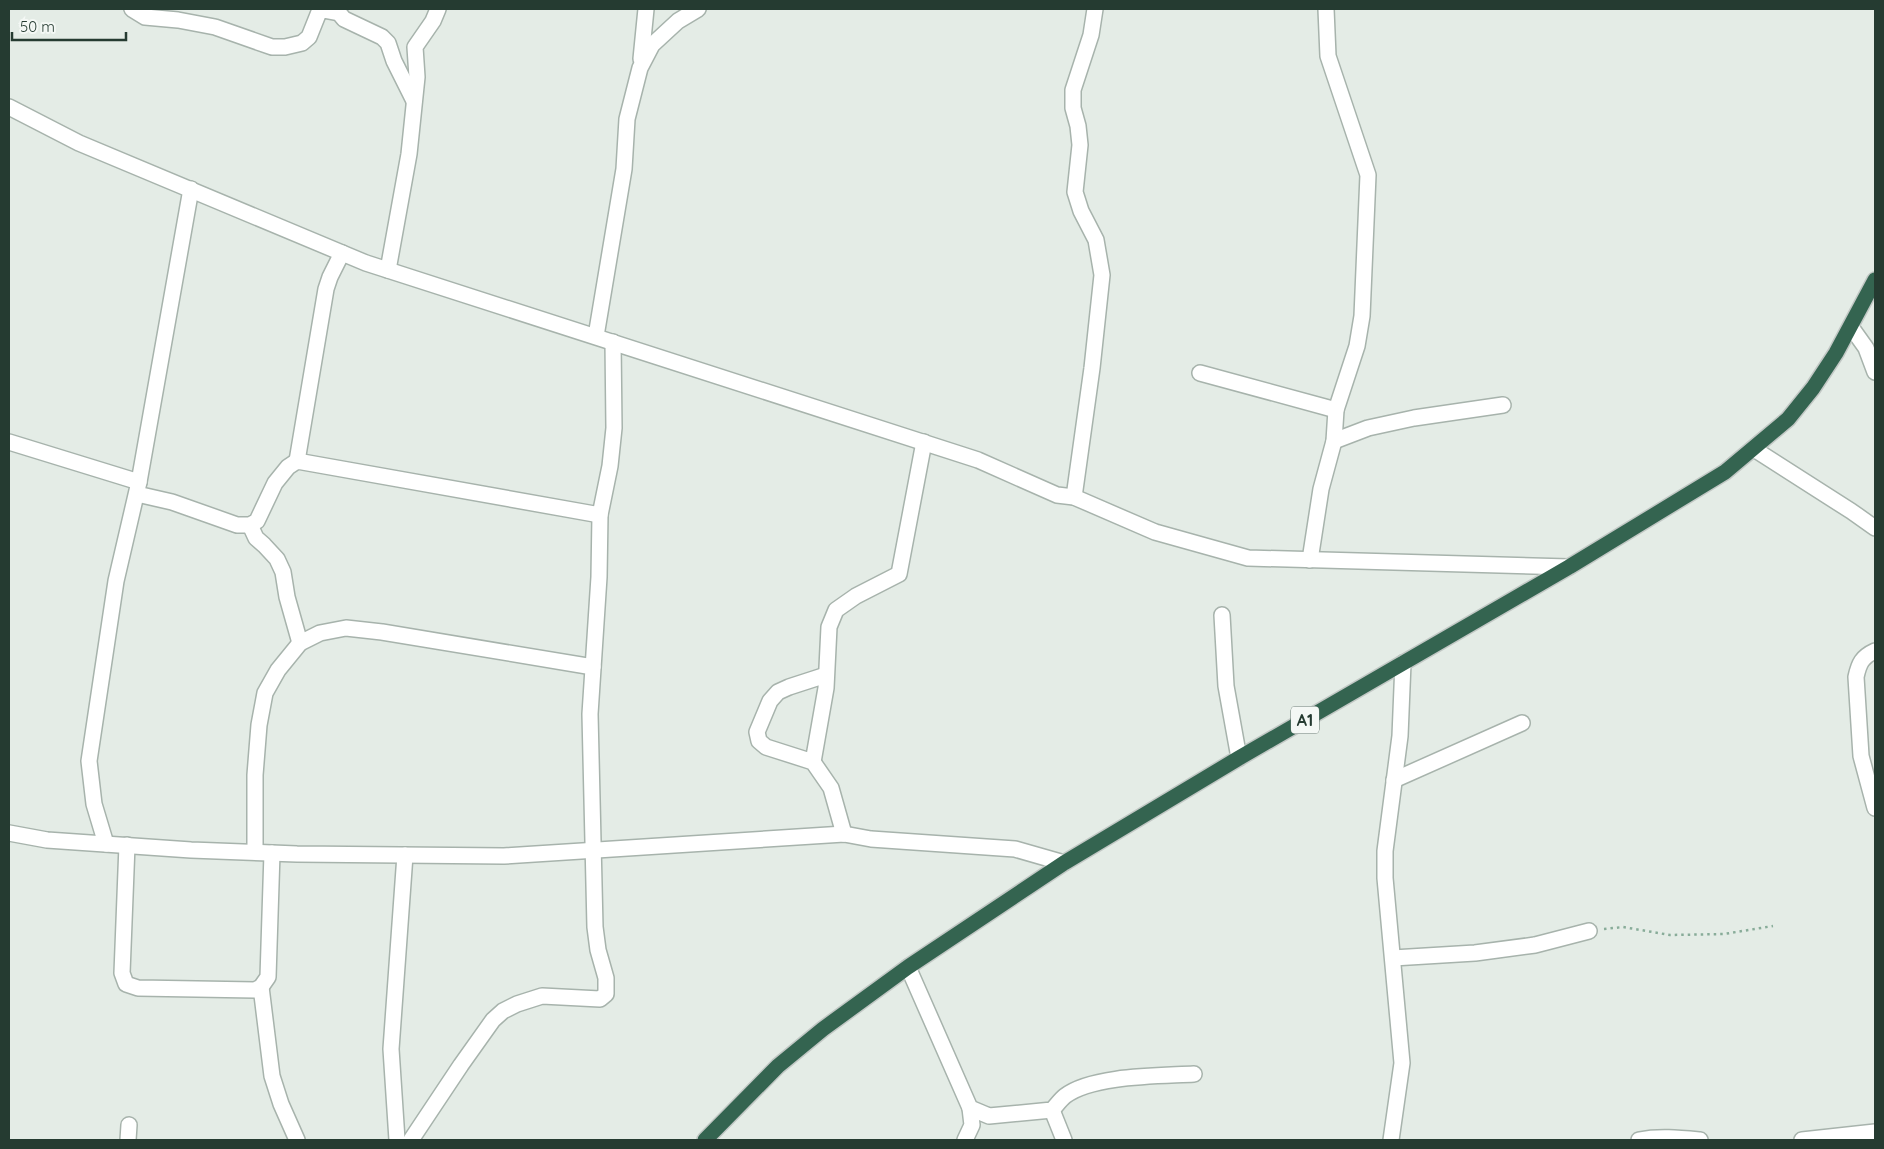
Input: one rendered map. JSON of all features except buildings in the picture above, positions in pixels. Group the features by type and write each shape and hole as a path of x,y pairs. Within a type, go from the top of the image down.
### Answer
{"highway":[{"name":"A1","path":"705,1140 778,1066 861,1000 1064,863 1239,758 1569,567 1725,472 1788,419 1813,388 1851,327 1875,280"}],"street":[{"path":"132,9 145,17 178,20 215,27 272,47 302,44 309,37 319,12 323,10 339,13 344,19 374,32 388,43 394,61 414,101"},
{"path":"388,270 409,154 417,77 415,47 433,21 438,9"},
{"path":"596,336 624,169 627,119 640,68 646,9"},
{"path":"640,68 652,45 678,22 698,9"},
{"path":"1074,497 1092,368 1102,275 1096,240 1081,211 1075,192 1080,145 1078,126 1073,108 1073,90 1091,35 1095,9"},
{"path":"1310,560 1321,489 1334,441 1336,410 1357,346 1362,316 1368,175 1328,56 1326,9"},
{"path":"9,107 79,143 342,253 388,270 978,460 1057,495 1074,497 1155,532 1248,558 1569,567"},
{"path":"106,844 94,804 89,762 116,581 138,488 191,189"},
{"path":"297,461 326,289 342,253"},
{"path":"1851,327 1866,348 1875,372"},
{"path":"411,1140 493,1020 503,1012 517,1004 542,996 600,999 606,994 606,978 598,950 595,927 590,714 599,576 600,515 610,466 614,428 613,342"},
{"path":"1200,373 1336,410"},
{"path":"1334,441 1368,428 1414,418 1503,405"},
{"path":"9,442 238,525 250,525 258,521 275,483 288,467 297,461 600,515"},
{"path":"813,762 826,675 829,628 836,610 856,596 899,574 924,442"},
{"path":"1754,449 1875,528"},
{"path":"250,525 256,538 277,559 283,572 287,597 300,643"},
{"path":"1222,615 1226,686 1239,758"},
{"path":"255,852 255,775 259,725 265,693 278,670 300,643 320,633 346,628 382,632 592,667"},
{"path":"1875,651 1859,664 1856,677 1861,756 1875,808"},
{"path":"1391,1140 1402,1063 1385,851 1400,736 1403,663"},
{"path":"826,675 778,692 770,701 757,732 759,741 766,747 813,762 831,788 844,834"},
{"path":"1394,780 1522,723"},
{"path":"9,833 47,840 272,853 504,856 844,834 871,839 1015,848 1064,863"},
{"path":"127,845 122,973 126,984 138,988 255,990 261,988 268,977 272,853"},
{"path":"397,1140 391,1048 405,855"},
{"path":"1393,958 1475,953 1535,945 1588,931"},
{"path":"908,967 970,1108 972,1125 965,1140"},
{"path":"261,988 272,1076 297,1140"},
{"path":"972,1125 989,1116 1052,1110 1066,1095 1090,1085 1121,1078 1194,1074"},
{"path":"970,1108 989,1116"},
{"path":"1052,1110 1064,1140"},
{"path":"1802,1140 1875,1132"},
{"path":"1639,1140 1648,1138 1700,1140"}],"path":[{"path":"1588,931 1623,927 1670,935 1724,934 1773,926"}]}
